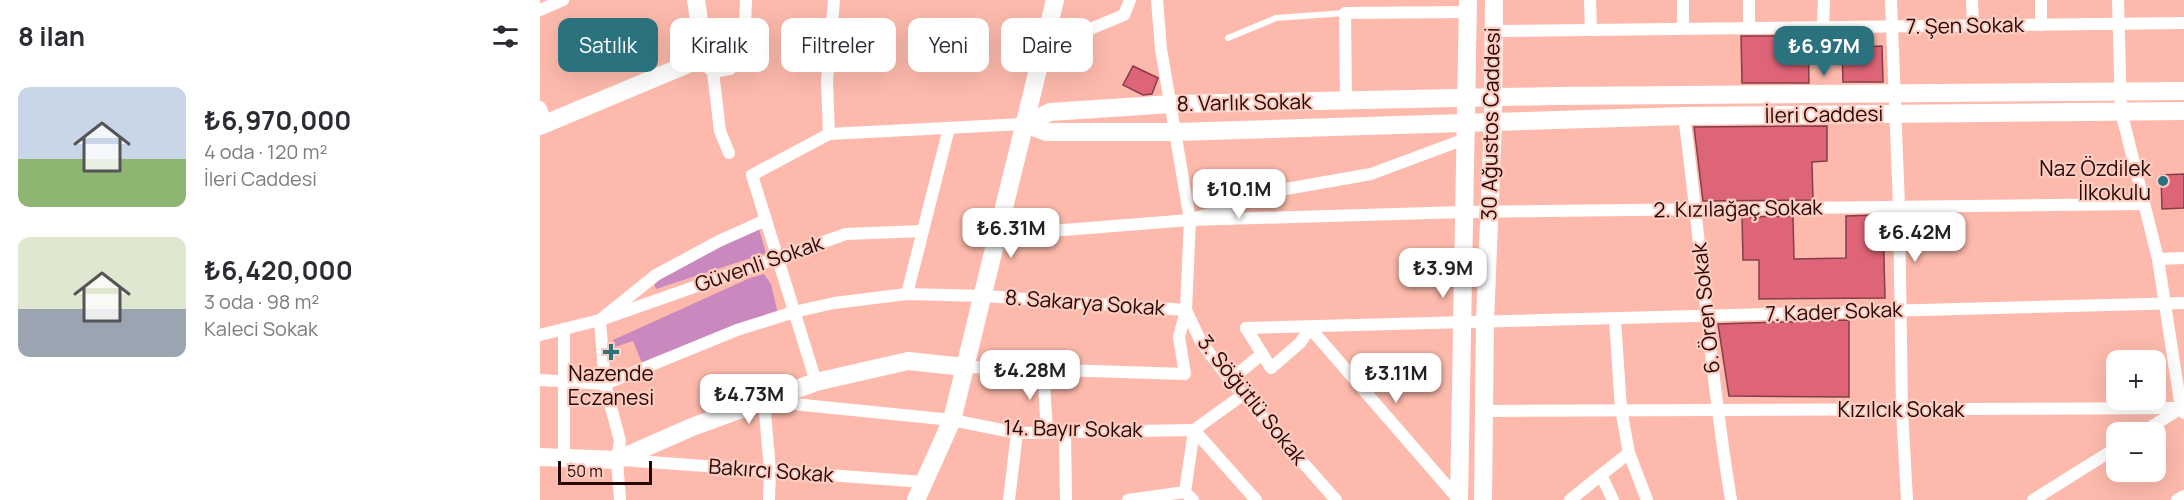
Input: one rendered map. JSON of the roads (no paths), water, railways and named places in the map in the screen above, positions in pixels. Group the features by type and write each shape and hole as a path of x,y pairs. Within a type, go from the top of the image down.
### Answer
{"main road":[{"path":"696,0 697,18"},
{"path":"1051,18 1055,0"},
{"name":"30 Ağustos Caddesi","path":"1459,500 1461,321 1476,212 1493,123 1494,0"},
{"name":"30 Ağustos Caddesi","path":"1468,6 1465,131 1476,212 1485,322 1483,500"},
{"path":"542,118 670,71"},
{"path":"915,500 952,420 1038,72"},
{"name":"İleri Caddesi","path":"1465,98 2184,91"},
{"name":"8. Varlık Sokak","path":"1025,124 1050,112 1172,104 1465,98"},
{"name":"İleri Caddesi","path":"1465,131 1493,123 1683,116 2184,111"},
{"name":"8. Varlık Sokak","path":"1025,124 1047,132 1465,131"},
{"path":"540,457 617,460 692,427 816,382 908,361 965,367"}],"street":[{"path":"540,10 563,0"},
{"path":"745,18 746,0"},
{"path":"816,382 752,175 829,134 827,81 834,0"},
{"path":"1093,28 1124,15 1130,0"},
{"name":"3. Söğütlü Sokak","path":"1157,0 1161,49 1190,220 1186,310 1200,342 1230,380 1336,500"},
{"path":"1590,0 1591,30"},
{"path":"1683,0 1683,29"},
{"path":"1749,0 1749,28"},
{"path":"1823,27 1824,0"},
{"path":"1891,0 1899,207 1902,410 1907,500"},
{"path":"1972,0 1973,26"},
{"path":"2041,0 2041,25"},
{"path":"2118,0 2121,111 2158,260 2183,409 2160,422"},
{"path":"1346,101 1345,12 1399,6 1468,6"},
{"name":"7. Şen Sokak","path":"1494,31 2184,23"},
{"path":"713,72 720,131 729,153"},
{"name":"6. Ören Sokak","path":"1683,116 1696,210 1716,410 1731,500"},
{"name":"8. Varlık Sokak","path":"829,134 1025,124"},
{"path":"907,294 949,128"},
{"path":"999,235 1190,220 1286,189 1371,174 1465,131"},
{"name":"2. Kızılağaç Sokak","path":"1190,220 1476,212 2144,204"},
{"path":"620,500 617,460 620,441 605,384 600,320 656,275 719,240 766,220"},
{"name":"Güvenli Sokak","path":"540,335 600,320 777,256 846,234 922,231"},
{"path":"2158,260 2184,258"},
{"name":"8. Sakarya Sokak","path":"605,384 737,330 794,312 834,303 907,294 984,296 1186,310"},
{"name":"7. Kader Sokak","path":"1262,354 1246,328 1310,328 1461,321 1615,320 1901,309 2184,303"},
{"path":"965,367 1043,367 1185,374 1179,337 1186,310"},
{"path":"1615,320 1621,409 1629,453 1647,500"},
{"path":"1230,380 1262,354 1271,368 1300,343 1310,328 1459,500"},
{"path":"564,329 564,458"},
{"path":"1043,367 1047,432"},
{"path":"540,380 605,384"},
{"path":"1128,500 1189,496 1194,430 1244,394"},
{"path":"764,401 770,470 769,500"},
{"name":"14. Bayır Sokak","path":"764,401 952,420 1017,433 1194,430"},
{"name":"Kızılcık Sokak","path":"1484,411 2183,409"},
{"path":"1194,430 1256,500"},
{"path":"1065,432 1066,500"},
{"path":"1009,500 1017,433"},
{"path":"1570,500 1629,453"},
{"path":"2033,500 2106,454"},
{"name":"Bakırcı Sokak","path":"617,460 924,482"},
{"path":"1601,475 1613,500"},
{"path":"2176,500 2184,496"}],"lane":[{"path":"1228,38 1276,18 1345,12"}],"place":[{"name":"Naz Özdilek İlkokulu","path":"2163,181"},
{"name":"Nazende Eczanesi","path":"611,352"}]}
